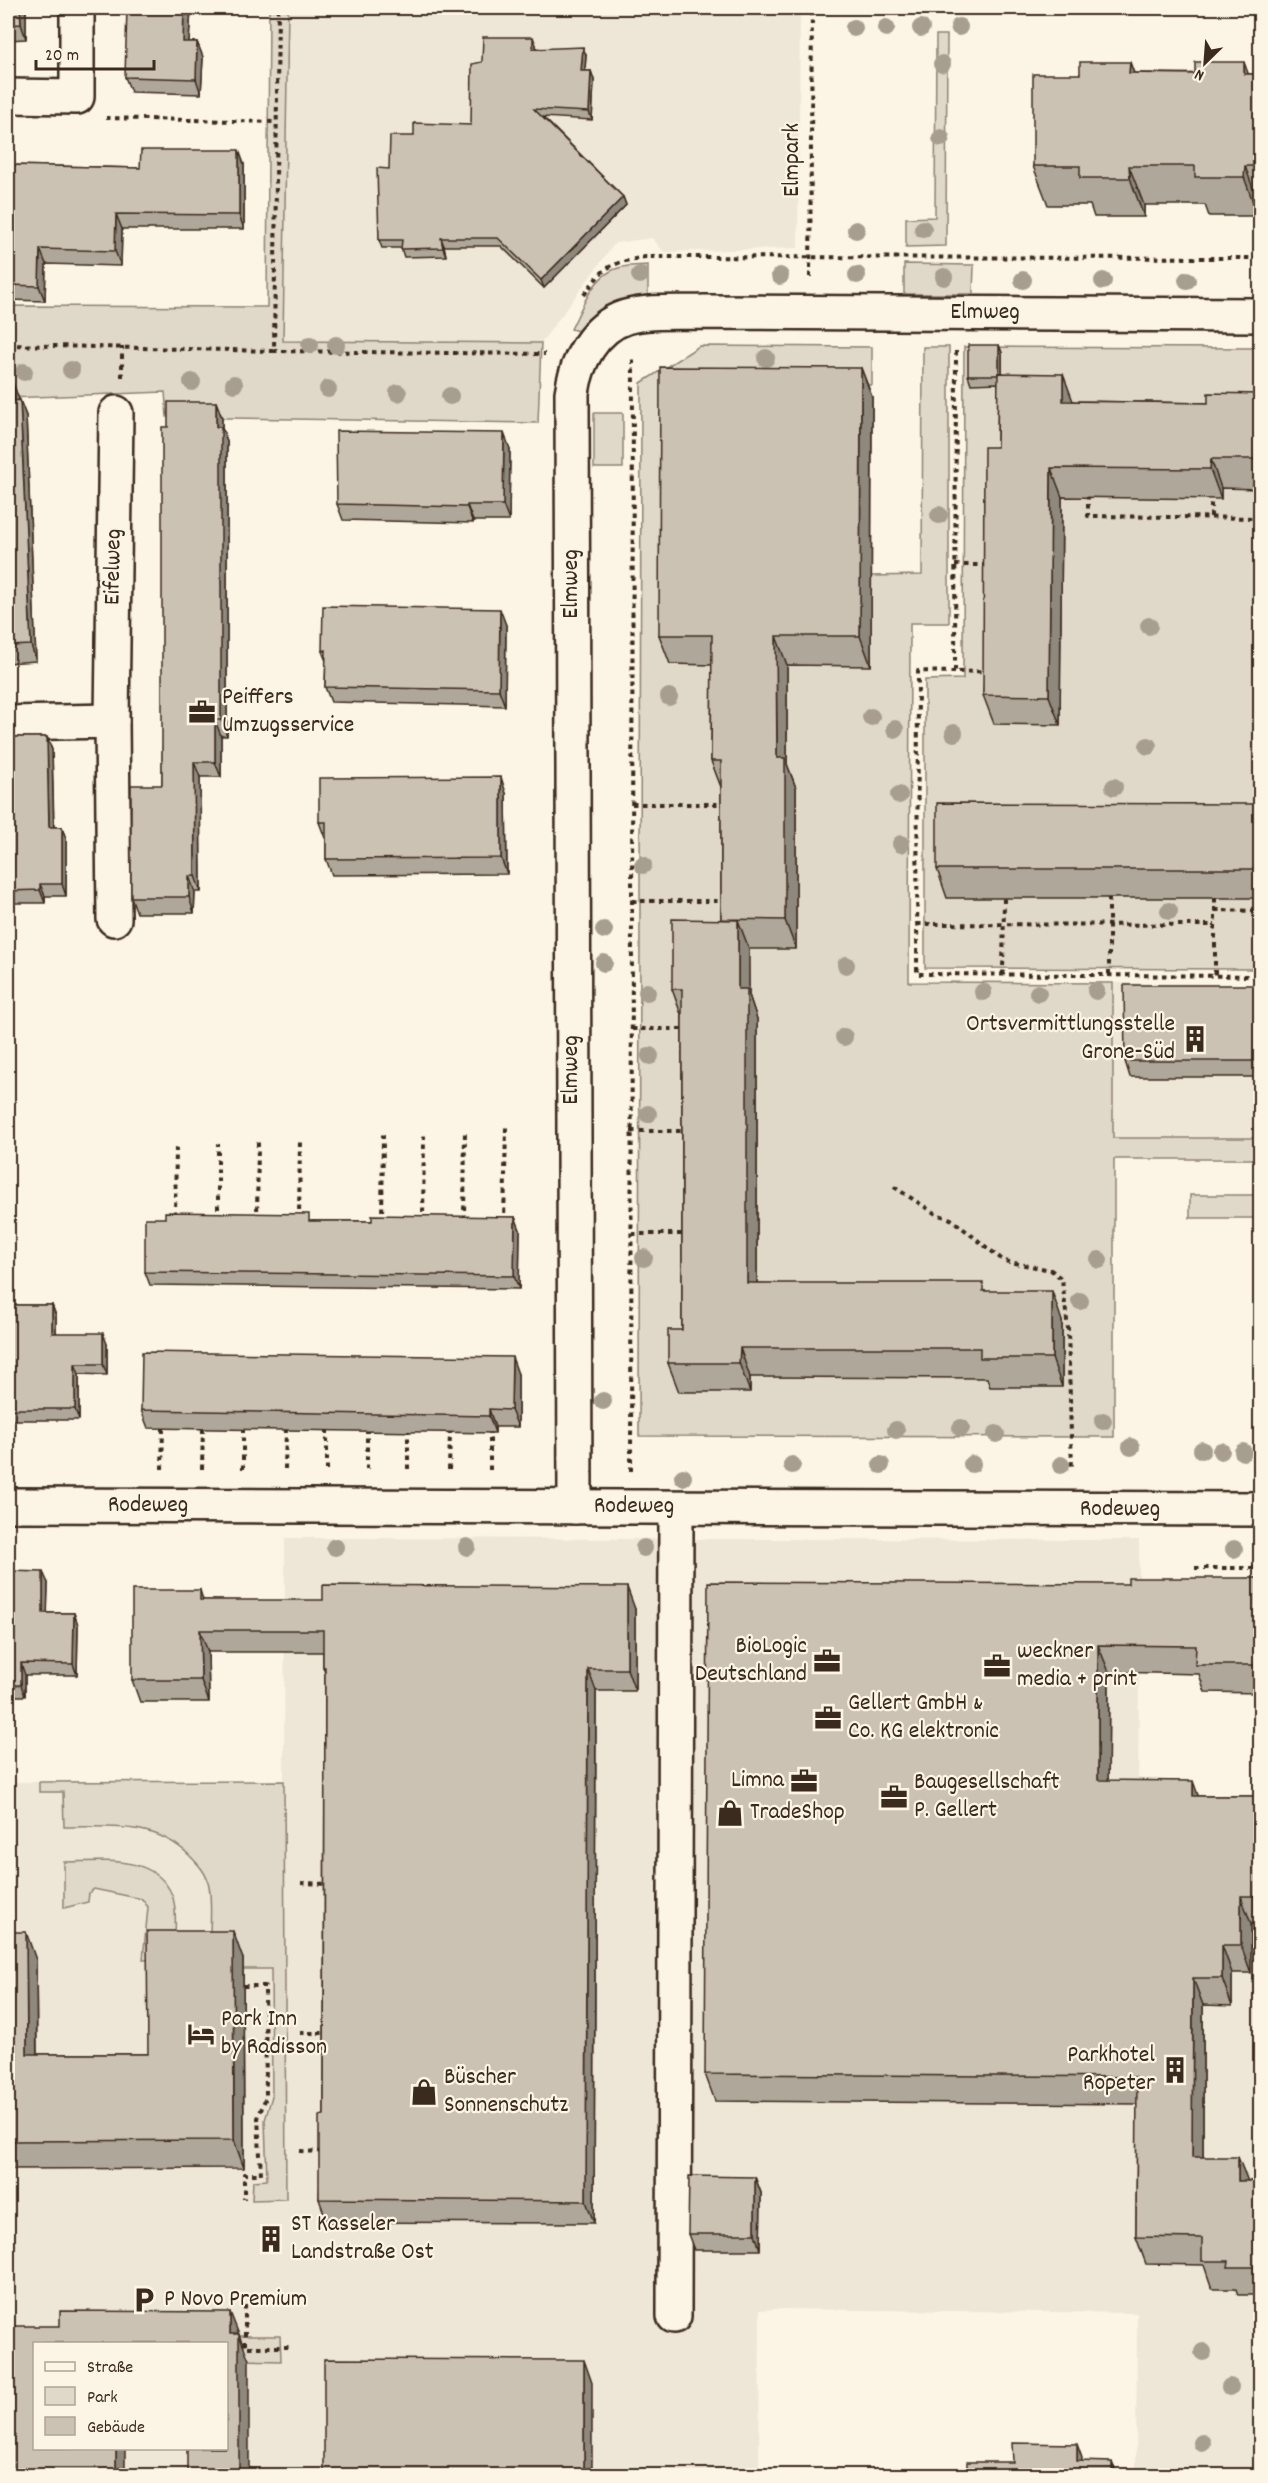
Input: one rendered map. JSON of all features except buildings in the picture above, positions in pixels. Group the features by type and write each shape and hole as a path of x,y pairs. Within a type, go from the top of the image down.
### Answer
{"street":[{"path":"8,96 77,97 77,8"},
{"name":"Elmweg","path":"575,1507 573,393 574,377 582,358 595,339 609,326 625,317 633,316 705,312 1260,315"},
{"name":"Eifelweg","path":"114,920 112,656 119,401"},
{"path":"8,723 112,733"},
{"name":"Rodeweg","path":"8,1505 1260,1509"},
{"path":"674,2316 676,1508"}],"path":[{"path":"274,351 278,8"},
{"name":"Elmpark","path":"810,312 812,8"},
{"path":"77,97 95,118 276,122"},
{"path":"582,297 610,264 645,256 1260,258"},
{"path":"955,672 956,313"},
{"path":"631,1507 633,316"},
{"path":"8,345 274,351 533,352 582,358"},
{"path":"119,401 122,347"},
{"path":"1088,492 1088,516 1260,518"},
{"path":"1211,499 1211,518"},
{"path":"955,564 994,565"},
{"path":"994,671 918,671 917,974 1260,976"},
{"path":"632,804 732,804"},
{"path":"1003,975 1004,898"},
{"path":"1109,898 1109,976"},
{"path":"1215,898 1215,976"},
{"path":"632,901 732,901"},
{"path":"1215,910 1260,911"},
{"path":"917,924 1215,925"},
{"path":"632,1029 693,1029"},
{"path":"504,1230 506,1127"},
{"path":"464,1228 465,1130"},
{"path":"632,1131 693,1131"},
{"path":"422,1229 424,1132"},
{"path":"382,1228 383,1134"},
{"path":"299,1227 300,1139"},
{"path":"257,1227 258,1141"},
{"path":"218,1144 218,1226"},
{"path":"175,1225 176,1147"},
{"path":"894,1187 936,1214 951,1219 1004,1261 1051,1270 1062,1279 1068,1329 1071,1438"},
{"path":"632,1234 693,1234"},
{"path":"1195,1568 1260,1568"},
{"path":"301,1883 333,1884"},
{"path":"243,1986 265,1986 266,2086 266,2097 258,2118 261,2174 244,2174 244,2199"},
{"path":"300,2033 332,2034"},
{"path":"300,2151 332,2152"},
{"path":"245,2304 245,2347 292,2347"}],"shaded area":[{"path":"288,8 800,8 798,248 664,252 652,238 615,243 541,343 283,341"},
{"path":"1113,983 1260,984 1260,1138 1113,1138"},
{"path":"285,1538 1139,1540 1139,1606 1203,1673 1139,1673 1138,1797 1260,1798 1260,2475 1136,2475 1137,2313 775,2309 760,2310 759,2475 8,2476 8,1782 284,1781"}],"green space":[{"path":"269,8 288,8 283,341 541,343 538,423 167,417 165,392 8,398 8,306 267,307"},
{"path":"936,35 947,35 946,246 906,247 906,218 935,217"},
{"path":"904,264 974,265 973,294 904,294"},
{"path":"648,265 648,295 610,307 578,331 571,329 587,297 604,276 619,268"},
{"path":"699,346 872,347 872,385 802,385 670,664 871,665 871,576 922,575 923,347 949,347 949,623 910,623 909,982 1113,983 1113,1138 1260,1138 1260,1159 1114,1159 1114,1437 639,1436 641,383"},
{"path":"964,347 1260,348 1260,969 925,968 925,680 963,679"},
{"path":"594,413 623,413 623,468 594,468"},
{"path":"1190,1195 1258,1195 1258,1218 1190,1218"},
{"path":"284,1781 286,2199 252,2200 253,2181 267,2180 265,2120 272,2096 271,1969 243,1969 209,1959 211,1904 208,1881 199,1865 189,1855 161,1836 146,1831 114,1827 64,1827 63,1792 39,1792 39,1782"},
{"path":"110,1861 140,1866 153,1872 164,1882 174,1901 175,1959 143,1960 148,1907 142,1899 94,1889 89,1893 88,1902 64,1908 64,1862"},
{"path":"240,2336 280,2336 281,2361 240,2360"}],"place":[{"name":"Peiffers Umzugsservice","path":"202,712"},
{"name":"Ortsvermittlungsstelle Grone-Süd","path":"1195,1039"},
{"name":"BioLogic Deutschland","path":"827,1661"},
{"name":"weckner media + print","path":"997,1666"},
{"name":"Gellert GmbH & Co. KG elektronic","path":"828,1718"},
{"name":"Limna","path":"804,1781"},
{"name":"Baugesellschaft P. Gellert","path":"894,1797"},
{"name":"TradeShop","path":"730,1813"},
{"name":"Park Inn by Radisson","path":"201,2034"},
{"name":"Parkhotel Ropeter","path":"1175,2070"},
{"name":"Büscher Sonnenschutz","path":"424,2092"},
{"name":"ST Kasseler Landstraße Ost","path":"271,2239"},
{"name":"P Novo Premium","path":"144,2300"}]}
